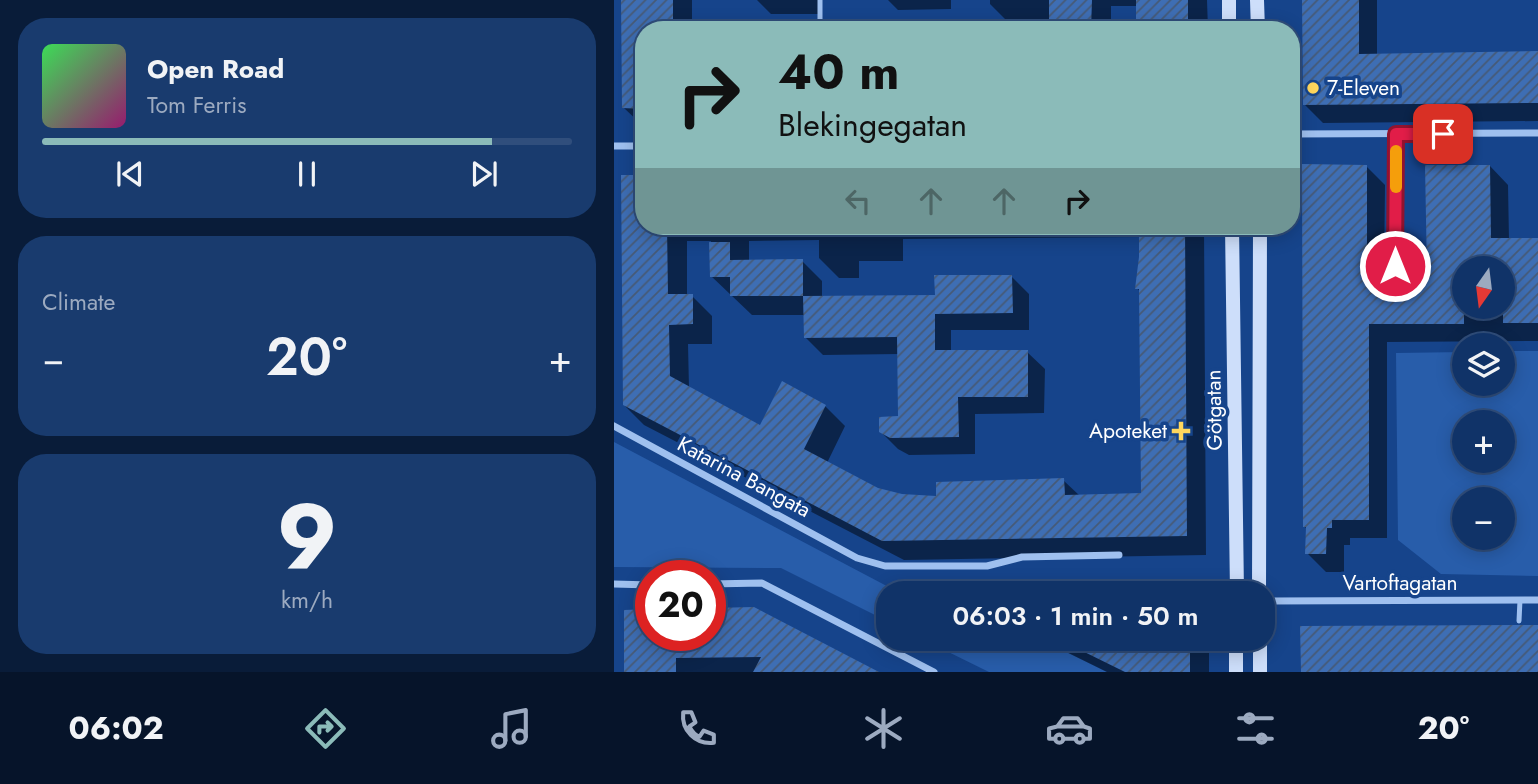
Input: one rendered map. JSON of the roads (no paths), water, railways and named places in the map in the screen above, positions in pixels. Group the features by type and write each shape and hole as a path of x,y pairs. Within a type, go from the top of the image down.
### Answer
{"street":[{"path":"1228,21 1229,0"},
{"path":"1257,0 1258,21"},
{"path":"1300,134 1538,134"},
{"path":"614,146 635,146"},
{"name":"Götgatan","path":"1232,235 1237,581"},
{"path":"1259,581 1260,235"},
{"name":"Katarina Bangata","path":"614,426 857,558 885,566 987,566 1022,557 1119,555"},
{"path":"726,584 762,583 934,672"},
{"path":"614,584 635,584"},
{"name":"Vartoftagatan","path":"1275,601 1538,600"},
{"path":"1236,651 1236,672"},
{"path":"1260,651 1260,672"}],"lane":[{"path":"820,0 820,21"},
{"path":"1395,266 1396,134"},
{"path":"1519,621 1520,600"}],"place":[{"name":"7-Eleven","path":"1313,88"},
{"name":"Apoteket","path":"1181,431"}]}
